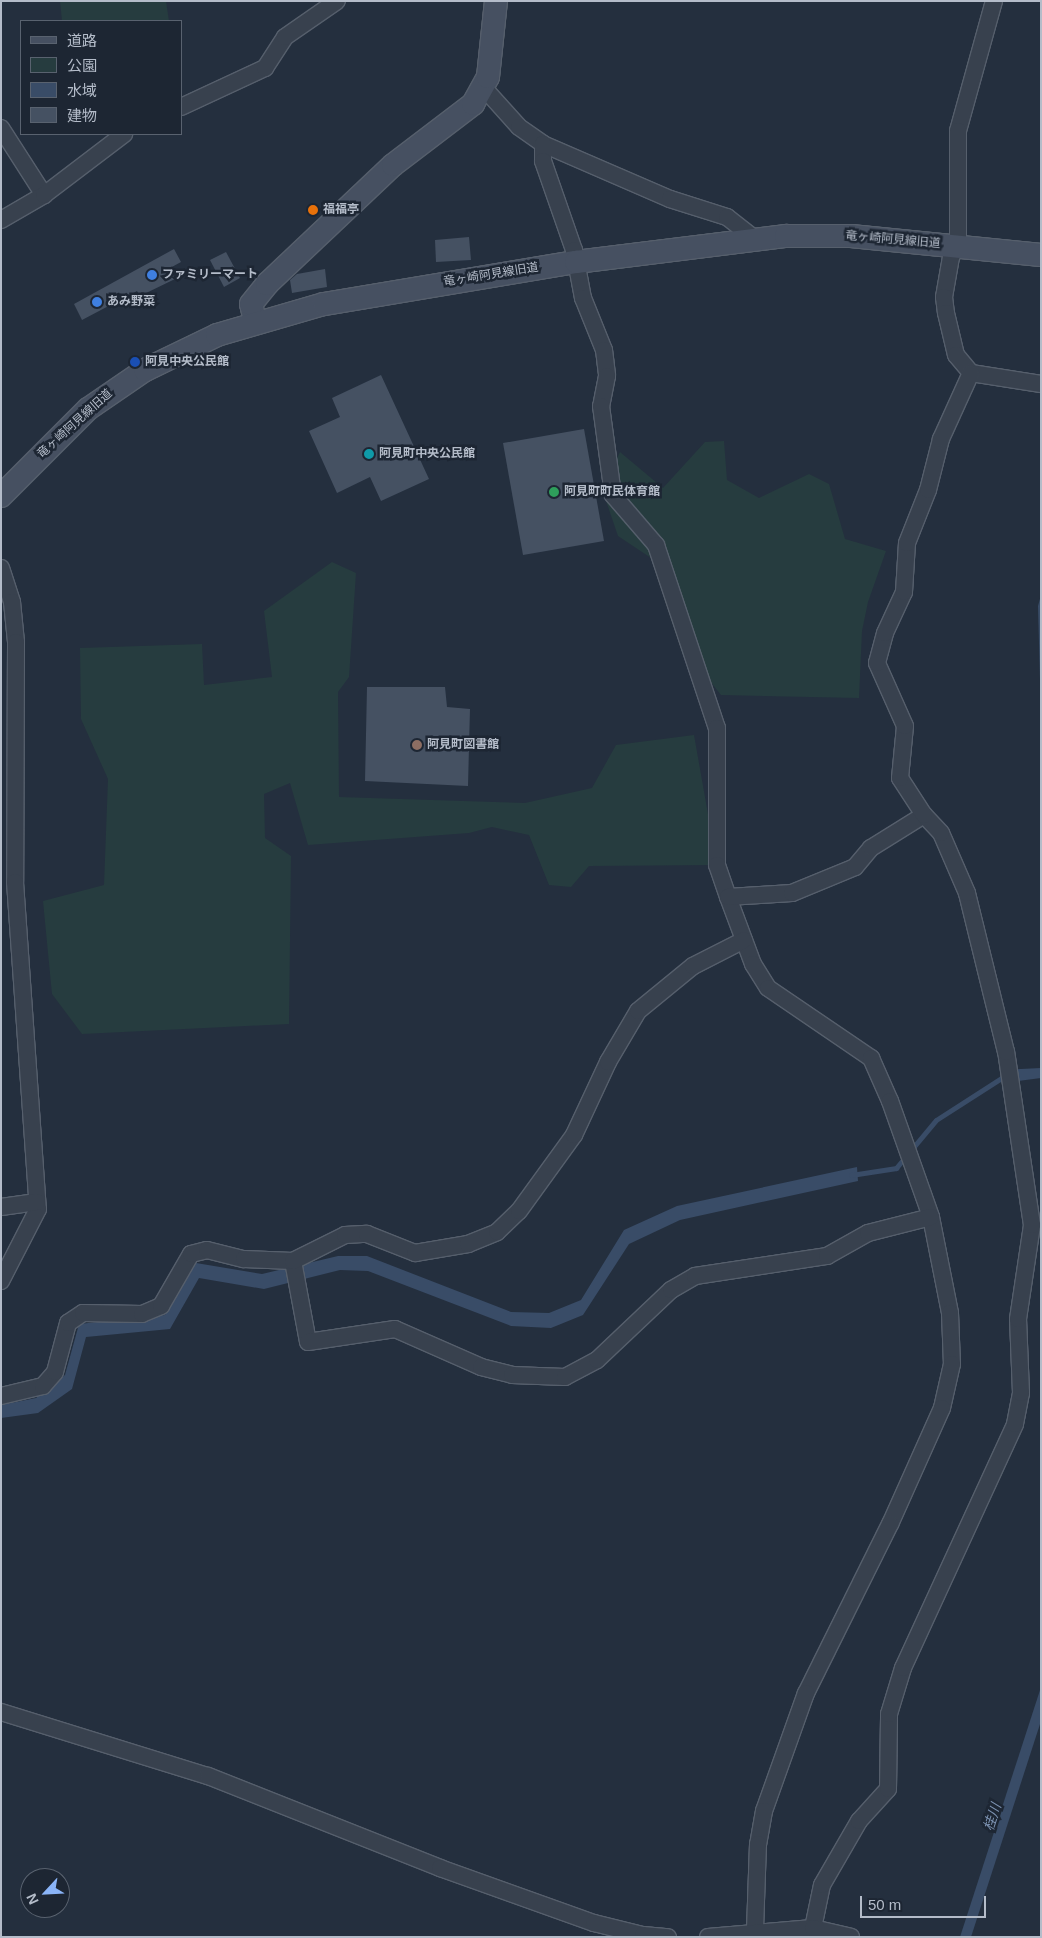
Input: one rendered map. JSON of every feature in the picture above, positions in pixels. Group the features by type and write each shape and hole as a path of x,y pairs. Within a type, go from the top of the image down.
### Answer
{"street":[{"path":"182,107 265,68 286,37 337,1"},
{"path":"255,321 252,304 267,284 393,166 472,104 484,88 496,1"},
{"path":"994,1 958,131 958,245 952,257 945,305 956,355 970,373 1041,384"},
{"path":"484,88 519,127 543,144 670,199 727,217 754,238"},
{"path":"1,128 44,195"},
{"path":"1,220 44,195 114,139 122,135"},
{"path":"543,144 544,161 576,262 583,298 604,350 606,376 601,406 613,495 656,546 717,728 717,865 728,897 744,940 768,988 872,1058 890,1101 931,1217 950,1313 952,1364 942,1408 890,1524 806,1693 778,1766 764,1810 758,1844 765,1933"},
{"name":"竜ヶ崎阿見線旧道","path":"1,496 64,431 118,386 178,353 255,321 382,292 576,262 754,238 816,234 958,245 1041,255"},
{"path":"814,1928 822,1886 859,1821 888,1789 890,1714 903,1668 1011,1432 1021,1394 1018,1319 1032,1224 1006,1052 967,892 941,833 924,815 900,778 905,726 877,663 885,633 904,592 907,543 928,490 942,439 970,373"},
{"path":"1,568 12,602 16,642 15,882 38,1209 1,1281"},
{"path":"728,897 792,893 855,866 871,848 924,815"},
{"path":"1,1396 43,1386 55,1372 68,1323 83,1313 142,1314 161,1306 191,1254 207,1250 244,1259 294,1261 345,1235 367,1234 415,1253 468,1244 497,1232 519,1211 574,1134 608,1062 638,1011 693,966 744,940"},
{"path":"1,1207 37,1202"},
{"path":"294,1261 308,1342 395,1329 481,1367 512,1375 565,1377 597,1360 671,1290 695,1276 826,1256 868,1233 931,1217"},
{"path":"1,1712 208,1776 593,1930 668,1937"},
{"path":"708,1937 814,1928 851,1937"}],"green space":[{"path":"60,1 166,1 169,20 62,20"},
{"path":"724,441 727,480 759,498 809,474 829,484 845,539 886,551 868,602 862,631 859,698 721,695 685,650 660,564 618,536 602,489 620,452 663,488 705,442"},
{"path":"332,562 356,573 349,677 338,692 339,797 525,803 592,788 616,745 694,735 717,865 589,866 571,887 549,885 529,835 492,827 469,833 308,845 290,783 264,794 265,838 291,856 289,1024 82,1034 52,994 43,901 104,885 108,779 81,719 80,648 202,644 204,685 272,677 264,611"}],"water":[{"path":"1041,595 1041,717 1038,606"},
{"path":"1041,1068 1041,1078 1018,1081 1001,1070"},
{"path":"857,1167 858,1181 680,1220 629,1244 583,1315 551,1328 511,1326 368,1271 340,1270 264,1289 199,1278 170,1329 86,1337 72,1389 38,1413 1,1418 1,1405 36,1398 65,1375 79,1324 165,1315 196,1263 262,1274 338,1256 367,1256 511,1312 549,1313 581,1300 624,1230 677,1206"},
{"path":"1041,1687 1041,1721 971,1937 960,1937"}],"building":[{"path":"469,237 471,260 436,262 435,240"},
{"path":"174,249 181,262 170,268 175,279 140,296 137,291 82,320 74,304"},
{"path":"226,252 240,278 224,287 210,260"},
{"path":"325,269 327,287 292,293 290,280 297,274"},
{"name":"阿見町中央公民館","path":"381,375 429,479 381,501 370,477 337,493 309,431 340,417 332,398"},
{"name":"阿見町町民体育館","path":"584,429 604,541 523,555 503,443"},
{"name":"阿見町図書館","path":"367,687 445,687 447,707 470,709 468,786 365,781"}],"waterway":[{"path":"851,1175 896,1168 936,1120 1006,1075"}],"place":[{"name":"福福亭","path":"313,210"},
{"name":"ファミリーマート","path":"152,275"},
{"name":"あみ野菜","path":"97,302"},
{"name":"阿見中央公民館","path":"135,362"},
{"name":"阿見町中央公民館","path":"369,454"},
{"name":"阿見町町民体育館","path":"554,492"},
{"name":"阿見町図書館","path":"417,745"}],"water label":[{"name":"桂川","path":"992,1817"}]}
